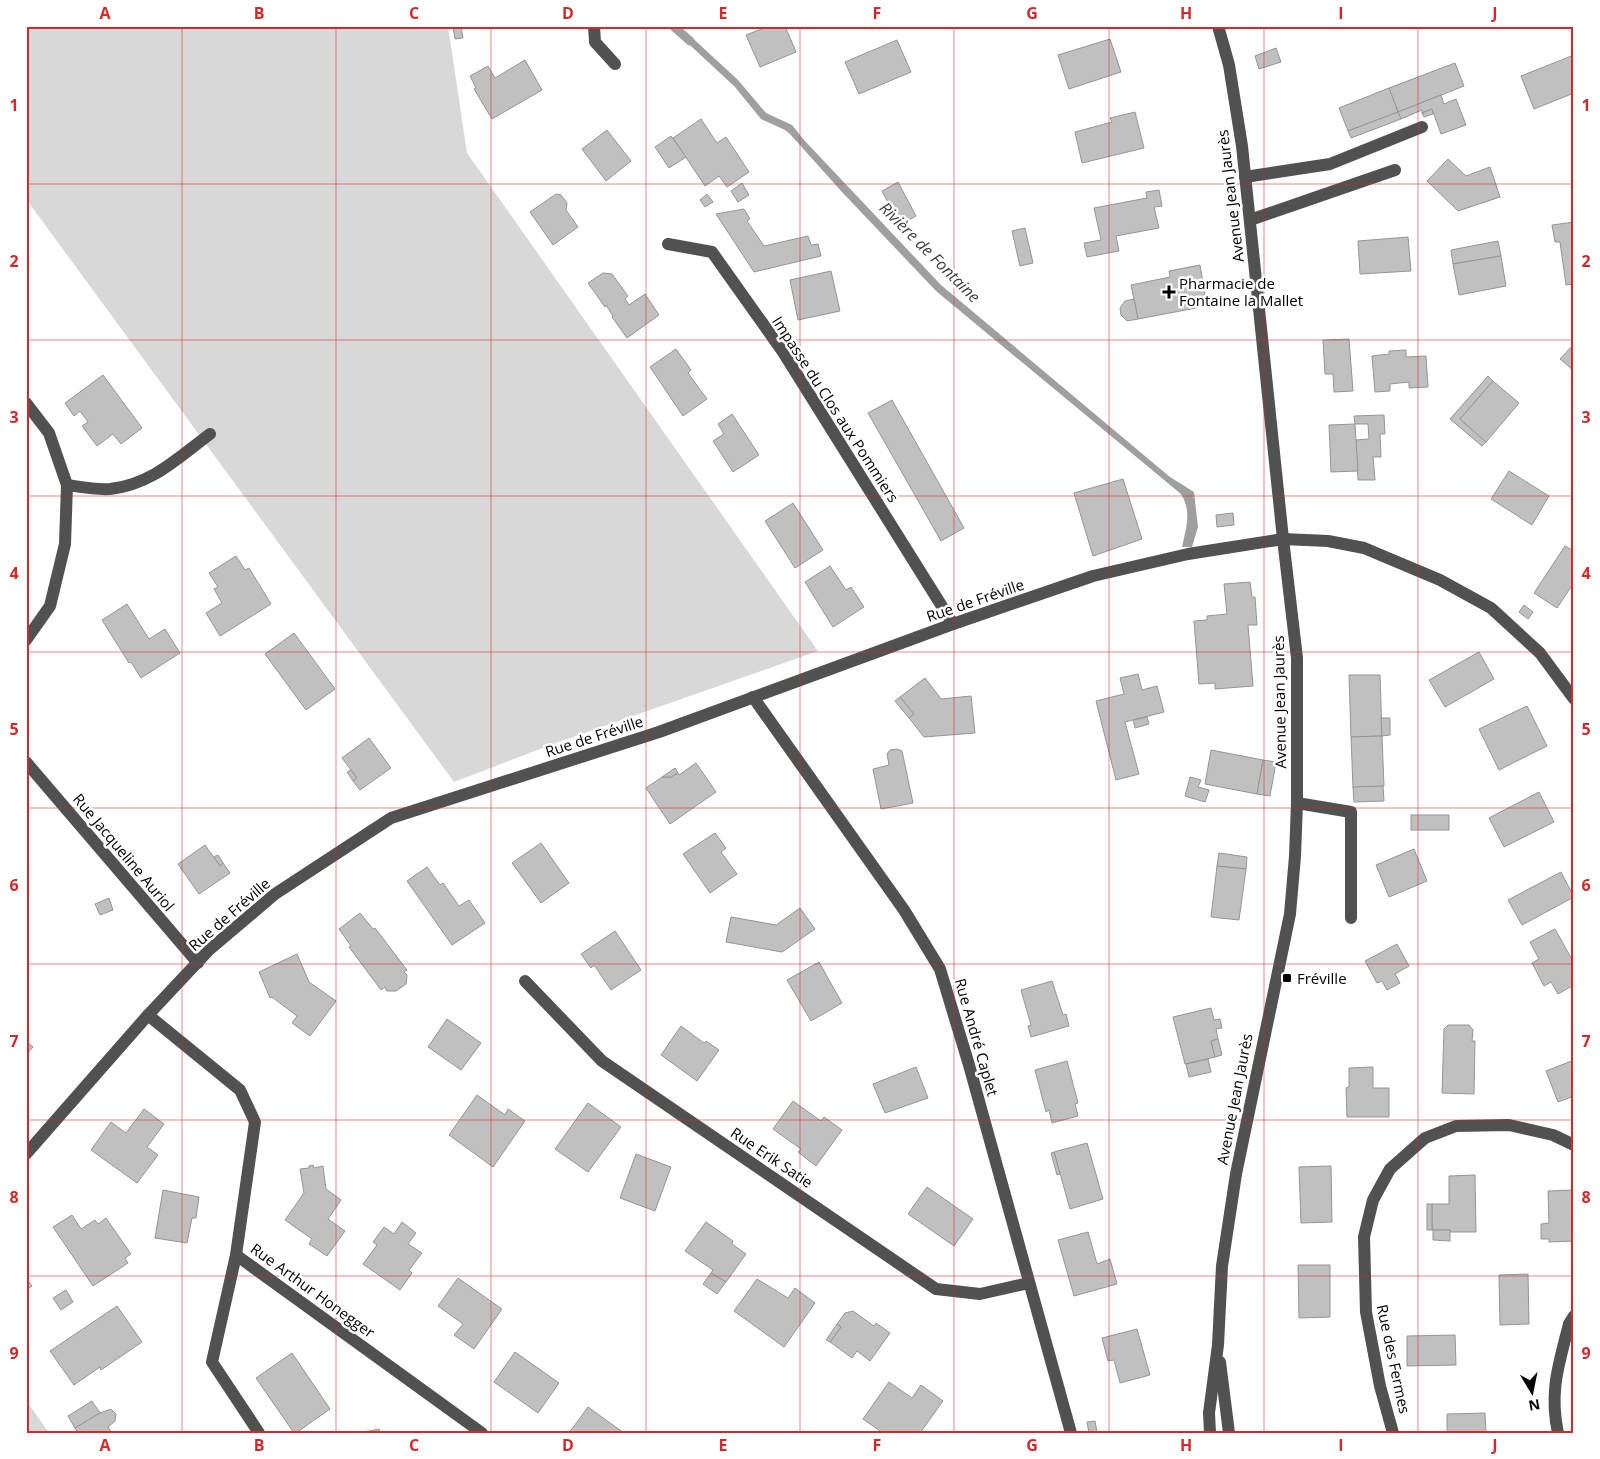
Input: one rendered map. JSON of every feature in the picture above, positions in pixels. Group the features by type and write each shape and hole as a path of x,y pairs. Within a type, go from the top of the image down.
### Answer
{"street":[{"path":"594,26 596,42 615,64"},
{"name":"Avenue Jean Jaurès","path":"1210,1433 1209,1413 1218,1345 1222,1266 1236,1174 1290,914 1297,804 1298,658 1283,540 1245,176 1229,65 1218,26"},
{"path":"1245,176 1330,164 1422,127"},
{"path":"1250,220 1395,170"},
{"name":"Impasse du Clos aux Pommiers","path":"668,244 712,252 783,352 953,624"},
{"path":"26,403 49,433 67,485 66,544 50,606 26,640"},
{"path":"67,485 108,489 131,485 154,476 210,434"},
{"name":"Rue de Fréville","path":"26,1154 148,1015 209,950 275,894 391,818 659,732 953,624 1093,576 1188,554 1283,540 1328,541 1364,548 1440,580 1491,608 1540,653 1574,699"},
{"name":"Rue André Caplet","path":"753,697 904,910 940,969 970,1065 1071,1433"},
{"name":"Rue Jacqueline Auriol","path":"26,762 198,963"},
{"path":"1297,804 1352,812 1351,918"},
{"name":"Rue Erik Satie","path":"525,981 602,1061 936,1289 980,1294 1029,1283"},
{"name":"Rue Arthur Honegger","path":"148,1015 240,1090 255,1122 236,1255 482,1433"},
{"name":"Rue des Fermes","path":"1393,1433 1380,1386 1366,1312 1364,1237 1374,1200 1390,1169 1425,1138 1456,1126 1509,1125 1554,1135 1574,1145"},
{"path":"236,1255 212,1362 259,1433"},
{"path":"1558,1433 1554,1415 1554,1383 1569,1324 1574,1316"},
{"name":"Avenue Jean Jaurès","path":"1218,1345 1228,1433"}],"shaded area":[{"path":"26,26 448,26 467,153 818,651 556,743 454,782 26,199"},
{"path":"686,32 738,80 766,113 792,125 941,285 1170,477 1194,492 1198,527 1192,547 1182,547 1187,514 1181,494 936,291 790,134 761,119 735,87 678,34"},
{"path":"26,1400 49,1433 26,1433"}],"building":[{"path":"453,26 461,26 463,38 455,39"},
{"path":"769,26 785,26 796,52 760,67 746,35"},
{"path":"1110,39 1121,72 1069,89 1058,55"},
{"path":"897,40 911,72 859,94 845,62"},
{"path":"1276,48 1281,62 1259,69 1255,56"},
{"path":"1574,55 1574,93 1534,109 1521,76"},
{"path":"525,60 542,90 492,119 474,89 476,88 470,76 488,66 495,78"},
{"path":"1455,63 1464,86 1398,112 1389,88"},
{"path":"1389,88 1398,112 1348,131 1339,108"},
{"path":"1441,95 1444,104 1456,99 1466,125 1441,134 1432,109 1422,113 1422,110 1401,119 1398,112"},
{"path":"1432,109 1433,114 1424,117 1422,113"},
{"path":"1135,112 1144,148 1082,163 1075,132 1112,122 1110,118"},
{"path":"1398,112 1401,119 1351,138 1348,131"},
{"path":"701,119 717,143 726,137 749,172 727,187 719,176 705,186 673,138"},
{"path":"607,130 631,161 606,181 582,149"},
{"path":"671,136 686,157 669,168 655,147"},
{"path":"1448,159 1466,176 1490,167 1500,197 1458,211 1427,181"},
{"path":"898,182 916,216 900,225 882,191"},
{"path":"742,183 749,195 738,202 731,191"},
{"path":"1159,190 1162,206 1154,207 1159,228 1116,236 1119,251 1087,257 1084,243 1101,240 1094,208 1147,198 1146,192"},
{"path":"556,194 561,195 567,203 566,210 578,227 553,245 530,212"},
{"path":"707,194 713,202 705,207 700,200"},
{"path":"744,209 750,219 747,221 764,246 808,236 811,245 818,244 821,256 754,272 716,214"},
{"path":"1574,222 1574,284 1566,285 1560,242 1555,242 1552,225"},
{"path":"1025,228 1033,263 1020,266 1012,231"},
{"path":"1408,237 1411,271 1360,274 1358,241"},
{"path":"1498,241 1501,256 1453,264 1451,250"},
{"path":"1501,256 1506,286 1459,295 1453,264"},
{"name":"Pharmacie de Fontaine la Mallet","path":"1200,265 1207,306 1138,319 1131,285 1170,277 1169,271"},
{"path":"831,271 840,311 798,320 790,280"},
{"path":"603,273 612,274 628,296 625,299 629,305 645,294 659,315 627,338 606,305 605,307 588,283"},
{"path":"1134,299 1138,319 1127,321 1121,315 1120,308 1125,301"},
{"path":"1349,339 1353,391 1334,392 1333,374 1325,374 1323,340"},
{"path":"1574,344 1574,371 1560,359"},
{"path":"676,349 691,370 688,373 707,399 683,416 650,367"},
{"path":"1406,350 1406,357 1426,356 1428,387 1409,388 1409,382 1390,384 1390,391 1375,392 1372,356 1389,354 1389,351"},
{"path":"103,375 142,428 121,444 113,434 97,446 82,426 88,422 80,411 74,416 65,403"},
{"path":"1488,376 1493,381 1460,419 1486,442 1482,446 1450,419"},
{"path":"1493,381 1519,403 1486,442 1460,419"},
{"path":"892,400 964,528 941,541 868,413"},
{"path":"732,414 759,455 733,472 713,441 724,434 718,424"},
{"path":"1384,415 1385,434 1380,434 1381,457 1373,457 1375,480 1358,480 1356,440 1369,439 1368,424 1355,424 1354,416"},
{"path":"1355,424 1358,471 1331,472 1329,425"},
{"path":"1509,471 1549,496 1532,525 1491,499"},
{"path":"1123,479 1142,539 1093,556 1074,493"},
{"path":"793,503 823,550 795,568 765,521"},
{"path":"1233,513 1234,525 1217,527 1216,515"},
{"path":"1565,546 1574,551 1574,589 1571,587 1557,608 1534,593"},
{"path":"236,556 245,570 249,568 271,604 220,636 206,613 222,603 214,589 218,587 209,573"},
{"path":"830,566 846,590 851,587 864,607 833,627 805,582"},
{"path":"1250,582 1252,597 1255,597 1257,625 1248,625 1253,686 1215,689 1215,683 1199,684 1194,621 1207,620 1207,616 1227,614 1224,584"},
{"path":"127,604 149,639 165,629 180,653 141,678 131,662 129,663 102,620"},
{"path":"1524,605 1533,612 1528,619 1519,612"},
{"path":"294,633 335,689 306,710 265,654"},
{"path":"1479,652 1494,679 1445,707 1429,680"},
{"path":"1138,674 1142,690 1157,686 1164,712 1125,722 1139,774 1116,780 1096,701 1124,694 1120,678"},
{"path":"1349,675 1380,675 1382,736 1351,737"},
{"path":"925,678 941,699 971,696 975,733 924,737 909,718 914,714 900,697"},
{"path":"900,697 914,714 909,718 895,701"},
{"path":"1527,706 1547,746 1499,770 1479,729"},
{"path":"1147,717 1149,724 1135,728 1133,720"},
{"path":"1381,718 1390,718 1390,735 1382,736"},
{"path":"1382,736 1384,786 1353,788 1351,737"},
{"path":"369,738 391,768 360,790 353,781 357,778 342,758"},
{"path":"897,749 902,751 913,803 881,809 873,769 889,765 887,754 890,750"},
{"path":"1211,750 1263,760 1257,794 1205,784"},
{"path":"1263,760 1276,762 1270,796 1257,794"},
{"path":"696,763 716,792 670,824 646,788 662,777 671,777 678,773 679,775"},
{"path":"675,768 678,773 671,777 662,777"},
{"path":"351,770 357,778 353,781 347,772"},
{"path":"1190,777 1201,780 1198,787 1209,790 1205,802 1185,796"},
{"path":"1383,786 1384,801 1354,802 1353,787"},
{"path":"1539,792 1554,822 1504,847 1489,818"},
{"path":"1411,815 1449,815 1449,830 1411,830"},
{"path":"715,833 726,848 721,852 737,874 710,893 683,854"},
{"path":"541,843 569,883 541,903 512,863"},
{"path":"205,845 220,866 223,863 230,873 199,894 178,864"},
{"path":"1414,849 1427,881 1389,897 1376,865"},
{"path":"1219,853 1247,857 1246,869 1217,866"},
{"path":"218,855 223,863 220,866 214,857"},
{"path":"1217,866 1246,869 1239,920 1211,917"},
{"path":"427,867 440,885 443,883 459,906 469,900 485,923 452,945 407,881"},
{"path":"1561,872 1574,897 1522,925 1508,900"},
{"path":"109,898 113,910 100,915 95,904"},
{"path":"800,908 815,929 782,952 726,942 731,917 776,925"},
{"path":"360,913 373,929 375,928 407,970 404,972 407,975 406,984 396,991 387,991 385,987 381,990 349,947 351,946 339,929"},
{"path":"1555,929 1574,963 1574,985 1558,994 1551,982 1544,986 1532,963 1539,959 1530,942"},
{"path":"615,931 641,970 611,990 594,965 591,968 581,954"},
{"path":"1397,944 1409,966 1395,974 1400,983 1387,990 1382,981 1377,983 1365,961"},
{"path":"297,954 309,982 336,1001 310,1036 292,1023 297,1016 272,997 270,998 259,972"},
{"path":"819,962 842,1003 811,1021 787,980"},
{"path":"1052,981 1063,1015 1066,1014 1069,1026 1031,1037 1028,1026 1031,1025 1021,990"},
{"path":"1211,1008 1214,1020 1220,1019 1222,1028 1216,1029 1218,1039 1211,1041 1215,1057 1185,1064 1173,1017"},
{"path":"447,1019 481,1043 461,1070 428,1047"},
{"path":"1448,1025 1469,1025 1473,1030 1472,1041 1475,1041 1474,1094 1442,1093 1444,1029"},
{"path":"681,1026 704,1043 706,1041 719,1050 697,1081 661,1055"},
{"path":"1218,1039 1222,1055 1215,1057 1211,1041"},
{"path":"26,1041 33,1047 26,1055"},
{"path":"1208,1059 1211,1072 1189,1077 1186,1064"},
{"path":"1574,1060 1574,1096 1558,1102 1546,1071"},
{"path":"1067,1061 1078,1103 1075,1104 1078,1116 1052,1123 1049,1110 1046,1112 1035,1070"},
{"path":"916,1067 928,1098 885,1113 873,1084"},
{"path":"1373,1067 1373,1088 1389,1088 1389,1117 1347,1117 1346,1088 1349,1087 1349,1068"},
{"path":"477,1095 505,1115 508,1109 525,1121 493,1167 449,1135"},
{"path":"793,1101 821,1121 824,1117 842,1130 816,1166 798,1152 801,1149 773,1129"},
{"path":"588,1103 621,1127 588,1172 555,1149"},
{"path":"144,1109 164,1124 147,1147 158,1155 137,1183 91,1150 111,1122 126,1133"},
{"path":"1087,1143 1103,1199 1070,1209 1054,1152"},
{"path":"1054,1152 1060,1174 1057,1175 1051,1153"},
{"path":"636,1154 671,1167 655,1211 620,1198"},
{"path":"313,1165 314,1168 323,1166 326,1189 341,1200 328,1219 345,1231 327,1256 309,1244 312,1239 285,1220 304,1193 300,1169 309,1168 309,1166"},
{"path":"1331,1166 1332,1222 1301,1223 1299,1167"},
{"path":"1475,1175 1476,1232 1432,1230 1432,1204 1449,1204 1449,1176"},
{"path":"927,1187 973,1219 954,1246 908,1214"},
{"path":"163,1190 199,1197 196,1218 192,1218 187,1243 155,1238"},
{"path":"1574,1190 1574,1241 1549,1242 1549,1239 1541,1239 1541,1224 1549,1223 1548,1191"},
{"path":"1427,1204 1432,1204 1432,1230 1427,1230"},
{"path":"72,1215 81,1229 95,1220 98,1224 106,1218 131,1254 125,1258 128,1263 93,1286 53,1227"},
{"path":"402,1222 416,1233 408,1244 422,1253 409,1270 412,1273 400,1290 363,1264 377,1245 373,1242 384,1227 394,1234"},
{"path":"706,1222 733,1241 732,1244 746,1254 726,1282 711,1273 713,1270 685,1251"},
{"path":"1433,1230 1450,1230 1450,1241 1433,1240"},
{"path":"1088,1232 1097,1264 1110,1259 1117,1284 1074,1296 1058,1240"},
{"path":"1298,1265 1330,1265 1330,1317 1299,1318"},
{"path":"711,1273 726,1282 717,1294 703,1284"},
{"path":"1528,1274 1529,1324 1500,1325 1499,1275"},
{"path":"26,1278 32,1286 26,1290"},
{"path":"458,1278 502,1309 474,1349 454,1335 463,1324 438,1306"},
{"path":"757,1279 788,1298 795,1288 815,1303 784,1347 734,1311"},
{"path":"66,1290 73,1302 61,1310 53,1298"},
{"path":"117,1306 142,1342 101,1370 100,1367 74,1385 50,1351"},
{"path":"853,1311 874,1326 876,1323 890,1333 870,1361 857,1351 852,1358 830,1342 841,1327 837,1324 845,1313"},
{"path":"837,1324 841,1327 830,1342 826,1340"},
{"path":"1137,1329 1150,1375 1120,1383 1114,1360 1108,1361 1102,1338"},
{"path":"1455,1335 1456,1365 1407,1366 1407,1336"},
{"path":"515,1352 559,1383 538,1413 494,1382"},
{"path":"292,1353 330,1409 296,1433 294,1433 256,1378"},
{"path":"889,1382 912,1398 921,1385 943,1401 920,1433 883,1433 863,1419"},
{"path":"92,1401 100,1413 75,1428 68,1416"},
{"path":"588,1407 624,1433 569,1433"},
{"path":"111,1409 116,1414 115,1421 108,1427 112,1433 78,1433 75,1428 100,1413"},
{"path":"1485,1413 1486,1433 1447,1433 1447,1414"},
{"path":"1095,1421 1097,1433 1089,1433 1087,1422"},
{"path":"379,1429 380,1433 359,1433"}],"waterway":[{"name":"Rivière de Fontaine","path":"673,26 690,41"}],"place":[{"name":"Pharmacie de Fontaine la Mallet","path":"1169,292"},
{"name":"Fréville","path":"1287,978"}]}
